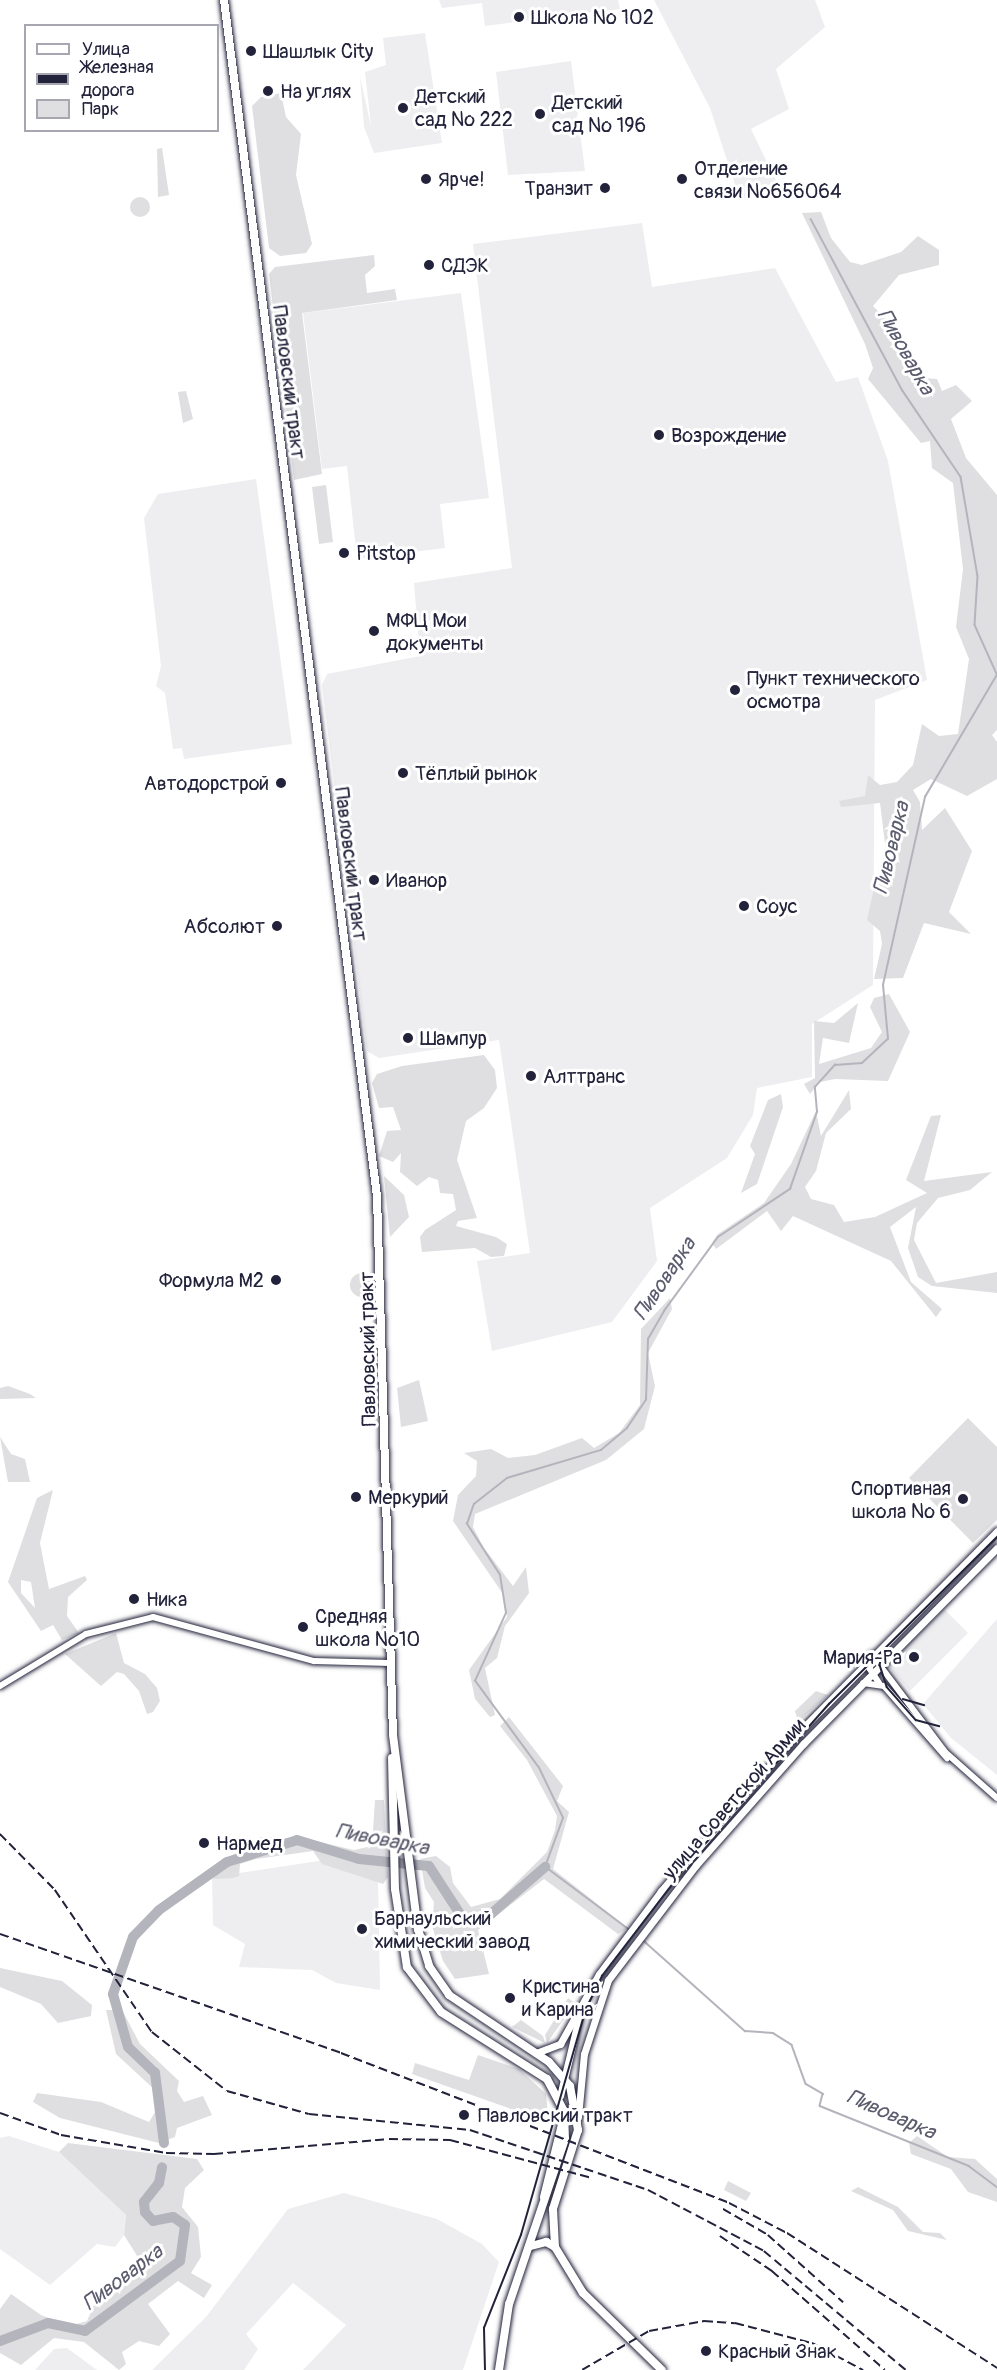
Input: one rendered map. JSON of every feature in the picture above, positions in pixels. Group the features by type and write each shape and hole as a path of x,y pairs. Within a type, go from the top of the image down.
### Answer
{"main road":[{"name":"Павловский тракт","path":"224,0 378,1205 393,1735 392,1838 401,1948 419,1989 447,2017 526,2064 561,2090 578,2118"},
{"name":"улица Советской Армии","path":"536,2053 560,2044 625,1939 688,1858 872,1655 997,1531"},
{"name":"улица Советской Армии","path":"578,2118 581,2069 603,1988 647,1927 696,1865 860,1685 997,1548"},
{"name":"Павловский тракт","path":"393,1735 410,1876 424,1954 440,1984 468,2010 536,2053 564,2077 561,2090 564,2111 542,2213 503,2324 500,2370"},
{"path":"392,1838 406,1838"},
{"path":"395,1889 404,1893 412,1888"},
{"path":"564,2077 582,2006"},
{"path":"561,2090 581,2069"},
{"path":"555,2247 554,2210 578,2118"},
{"path":"531,2246 546,2242 555,2247 583,2293 662,2370"}],"street":[{"path":"0,1686 86,1634 140,1619 164,1619 201,1634 314,1661 390,1663"},
{"path":"872,1655 962,1769"},
{"path":"872,1655 872,1673 930,1744 997,1798"},
{"path":"860,1685 879,1683"}],"shaded area":[{"name":"Школа № 102","path":"439,0 618,0 620,9 485,26 482,3 442,8"},
{"path":"654,0 815,0 825,27 776,69 789,109 751,129 780,189 740,200 710,108"},
{"name":"Детский сад № 222","path":"425,33 442,143 374,153 364,127 360,77 371,126 365,72 386,65 383,38"},
{"name":"Детский сад № 196","path":"571,61 585,171 508,175 496,72"},
{"path":"642,223 652,287 775,268 836,382 858,377 888,461 927,680 875,700 873,985 812,1024 812,1077 757,1088 753,1115 727,1158 650,1208 657,1261 612,1322 492,1351 477,1261 530,1253 499,1040 379,1058 367,1051 322,685 327,674 420,656 414,583 512,568 473,244"},
{"path":"461,293 489,498 440,504 445,548 357,559 347,466 322,469 303,313"},
{"path":"256,479 292,744 184,759 182,748 173,749 165,693 156,686 161,666 144,518 158,494"},
{"path":"944,1609 968,1633 910,1691 887,1665"},
{"path":"997,1619 997,1775 951,1738 923,1704"},
{"path":"332,1859 378,1878 380,1990 336,1983 312,1970 239,1967 245,1944 213,1925 212,1877"},
{"path":"9,2136 59,2152 126,2215 124,2235 115,2247 97,2244 50,2285 0,2249 0,2138"},
{"path":"344,2193 437,2219 482,2244 499,2262 463,2370 303,2370 346,2325 293,2283 246,2334 258,2349 244,2370 152,2370 206,2317 288,2209"},
{"path":"67,2348 97,2370 35,2370 54,2349"}],"green space":[{"path":"281,93 286,117 301,134 296,175 312,244 306,253 280,256 269,248 252,106 261,97"},
{"path":"162,148 169,195 158,197 157,149"},
{"path":"140,197 147,200 150,207 147,214 140,217 133,214 130,207 133,200"},
{"path":"821,212 831,238 850,262 862,265 901,252 918,236 939,250 939,265 899,275 873,306 900,333 923,378 937,379 942,391 956,385 972,401 951,419 966,458 997,495 997,730 992,735 997,742 997,779 967,796 931,779 913,790 920,802 922,830 945,808 972,851 949,912 971,934 924,923 903,978 874,979 882,944 880,931 867,920 877,874 888,868 880,803 841,807 839,801 865,796 868,775 880,785 897,782 913,765 922,724 939,736 958,734 969,659 956,627 963,569 953,483 932,468 930,441 921,443 868,379 873,368 865,344 802,213"},
{"path":"374,255 375,266 365,275 367,293 395,289 397,300 302,313 322,474 294,480 269,274 275,267"},
{"path":"186,391 193,419 183,423 178,392"},
{"path":"326,485 333,542 319,544 312,487"},
{"path":"889,994 910,1032 888,1081 835,1079 820,1082 810,1094 804,1084 815,1078 814,1021 834,1023 858,1003 849,1043 823,1038 819,1064 871,1048 882,1032 870,1007 874,998"},
{"path":"484,1055 495,1070 497,1088 484,1108 466,1121 457,1160 477,1218 458,1221 456,1226 496,1237 507,1244 504,1256 491,1257 475,1248 422,1252 420,1237 425,1230 456,1210 453,1194 440,1193 438,1180 429,1177 417,1186 400,1172 401,1153 393,1162 379,1156 387,1131 401,1130 393,1107 379,1108 372,1083 377,1074 402,1066"},
{"path":"849,1090 851,1109 826,1133 816,1171 805,1187 811,1199 834,1205 844,1222 875,1217 927,1193 906,1180 931,1116 941,1115 924,1181 992,1172 970,1190 938,1198 917,1223 914,1240 936,1283 997,1272 997,1293 932,1286 918,1277 908,1248 916,1207 890,1227 911,1282 942,1309 936,1317 891,1261 793,1216 781,1231 767,1211 716,1249 712,1243 718,1234 764,1203 791,1164 816,1111 821,1136"},
{"path":"781,1094 783,1107 757,1184 741,1193 755,1154 750,1146 768,1100"},
{"path":"384,1176 404,1195 409,1217 390,1237"},
{"path":"362,1273 371,1276 374,1285 371,1294 362,1297 353,1294 350,1285 353,1276"},
{"path":"670,1298 672,1309 648,1353 655,1386 644,1429 606,1460 475,1514 473,1527 484,1548 513,1586 526,1567 529,1593 505,1626 497,1658 485,1668 495,1715 490,1717 475,1699 469,1670 507,1617 503,1594 453,1521 458,1495 476,1476 477,1461 464,1453 491,1449 508,1458 535,1455 582,1438 594,1448 619,1433 640,1405 641,1329"},
{"path":"419,1380 428,1421 401,1427 397,1388"},
{"path":"8,1386 36,1398 0,1399 0,1388"},
{"name":"Спортивная школа № 6","path":"968,1418 997,1447 997,1520 973,1543 909,1478"},
{"path":"0,1437 11,1454 25,1459 30,1482 8,1482"},
{"path":"53,1490 40,1543 49,1589 85,1576 87,1580 68,1597 67,1616 79,1633 62,1640 53,1625 41,1631 8,1582 37,1498","holes":["21,1580 31,1582 35,1608 21,1593"]},
{"path":"116,1633 124,1663 145,1674 157,1688 160,1701 153,1712 147,1714 139,1691 124,1674 117,1672 101,1686 65,1654"},
{"path":"816,1691 828,1695 798,1722 795,1711"},
{"path":"509,1717 563,1786 557,1801 569,1812 553,1869 628,1928 618,1934 544,1879 478,1930 489,1974 455,1979 443,1961 432,1926 434,1902 425,1888 420,1859 436,1856 450,1867 453,1883 471,1907 500,1899 547,1852 555,1830 557,1816 527,1760 500,1726"},
{"path":"375,1800 384,1800 388,1877 383,1884 322,1864 313,1851 256,1859 240,1864 239,1876 233,1878 215,1879 209,1871 260,1837 312,1840 354,1850 372,1846"},
{"path":"0,1968 62,1981 92,2005 91,2016 58,2023 41,2004 0,1987"},
{"path":"568,1998 575,2003 547,2043 545,2035"},
{"path":"106,2010 122,2010 140,2044 179,2081 177,2091 184,2102 203,2096 212,2115 177,2128 175,2137 159,2143 60,2118 33,2102 37,2093 101,2102 149,2122 160,2104 155,2090 116,2054"},
{"path":"521,2020 543,2036 545,2043 512,2027"},
{"path":"478,2055 519,2069 546,2094 548,2116 531,2116 412,2074 415,2063 469,2080"},
{"path":"917,2136 948,2157 975,2159 997,2179 997,2202 968,2192 951,2169 911,2154 909,2143"},
{"path":"68,2143 197,2159 204,2170 185,2188 182,2207 198,2227 201,2257 191,2273 212,2285 204,2298 178,2281 148,2304 170,2334 159,2346 139,2341 122,2352 126,2364 119,2370 84,2342 54,2338 21,2365 0,2353 0,2309 11,2294 41,2315 70,2326 87,2321 96,2300 144,2267 124,2235 126,2215 59,2152"},
{"path":"728,2181 751,2193 746,2201 724,2190"},
{"path":"858,2187 898,2207 923,2232 940,2233 947,2240 908,2231 893,2210 851,2191"}],"waterway":[{"name":"Пивоварка","path":"811,219 903,391 961,477 978,576 975,625 997,674"},
{"name":"Пивоварка","path":"629,1930 545,1867 563,1818 539,1768 475,1681 506,1613 500,1575 467,1524 474,1504 507,1478 601,1450 627,1428 646,1400 648,1339 664,1311 718,1237 790,1189 817,1112 815,1087 835,1065 862,1063 888,1039 883,985 925,797 997,675"},
{"name":"Пивоварка","path":"164,2143 155,2073 128,2047 113,1994 133,1937 159,1910 227,1862 297,1840 359,1859 429,1866 462,1917 475,1920 491,1914 545,1867"},
{"name":"Пивоварка","path":"643,1940 745,2031 773,2033 792,2045 806,2084 823,2094 820,2106 969,2166 997,2187"},
{"name":"Пивоварка","path":"0,2341 48,2323 85,2331 180,2261 185,2225 173,2217 153,2221 145,2212 144,2202 159,2183 162,2167"}],"tram line":[{"path":"485,2370 484,2328 521,2235 586,2009 602,1976 691,1860 829,1704 997,1537"},
{"path":"884,1650 880,1665 887,1687 916,1720 939,1726"},
{"path":"903,1699 924,1705"}],"railway":[{"path":"0,1834 55,1890 152,2032 227,2091 309,2114 470,2130 648,2190 764,2251 906,2370"},
{"path":"0,1934 341,2053 729,2203 787,2233 997,2368"},
{"path":"0,2113 61,2135 166,2153 214,2154 389,2139 450,2140 592,2178"},
{"path":"723,2209 768,2235 843,2302"},
{"path":"720,2236 772,2271 885,2370"},
{"path":"582,2370 649,2331 704,2321 735,2323 812,2343 863,2370"}],"place":[{"name":"Школа № 102","path":"519,17"},
{"name":"Шашлык City","path":"251,51"},
{"name":"На углях","path":"268,91"},
{"name":"Детский сад № 222","path":"403,108"},
{"name":"Детский сад № 196","path":"540,114"},
{"name":"Ярче!","path":"426,179"},
{"name":"Отделение связи №656064","path":"682,179"},
{"name":"Транзит","path":"605,188"},
{"name":"СДЭК","path":"429,265"},
{"name":"Возрождение","path":"659,435"},
{"name":"Pitstop","path":"344,553"},
{"name":"МФЦ Мои документы","path":"374,631"},
{"name":"Пункт технического осмотра","path":"735,690"},
{"name":"Тёплый рынок","path":"403,773"},
{"name":"Автодорстрой","path":"281,783"},
{"name":"Иванор","path":"374,880"},
{"name":"Соус","path":"744,906"},
{"name":"Абсолют","path":"277,926"},
{"name":"Шампур","path":"408,1038"},
{"name":"Алттранс","path":"531,1076"},
{"name":"Формула М2","path":"276,1280"},
{"name":"Меркурий","path":"356,1497"},
{"name":"Спортивная школа № 6","path":"963,1499"},
{"name":"Ника","path":"134,1599"},
{"name":"Средняя школа №10","path":"303,1627"},
{"name":"Мария-Ра","path":"914,1657"},
{"name":"Нармед","path":"204,1843"},
{"name":"Барнаульский химический завод","path":"362,1929"},
{"name":"Кристина и Карина","path":"510,1998"},
{"name":"Павловский тракт","path":"464,2115"},
{"name":"Красный Знак","path":"706,2351"}]}
